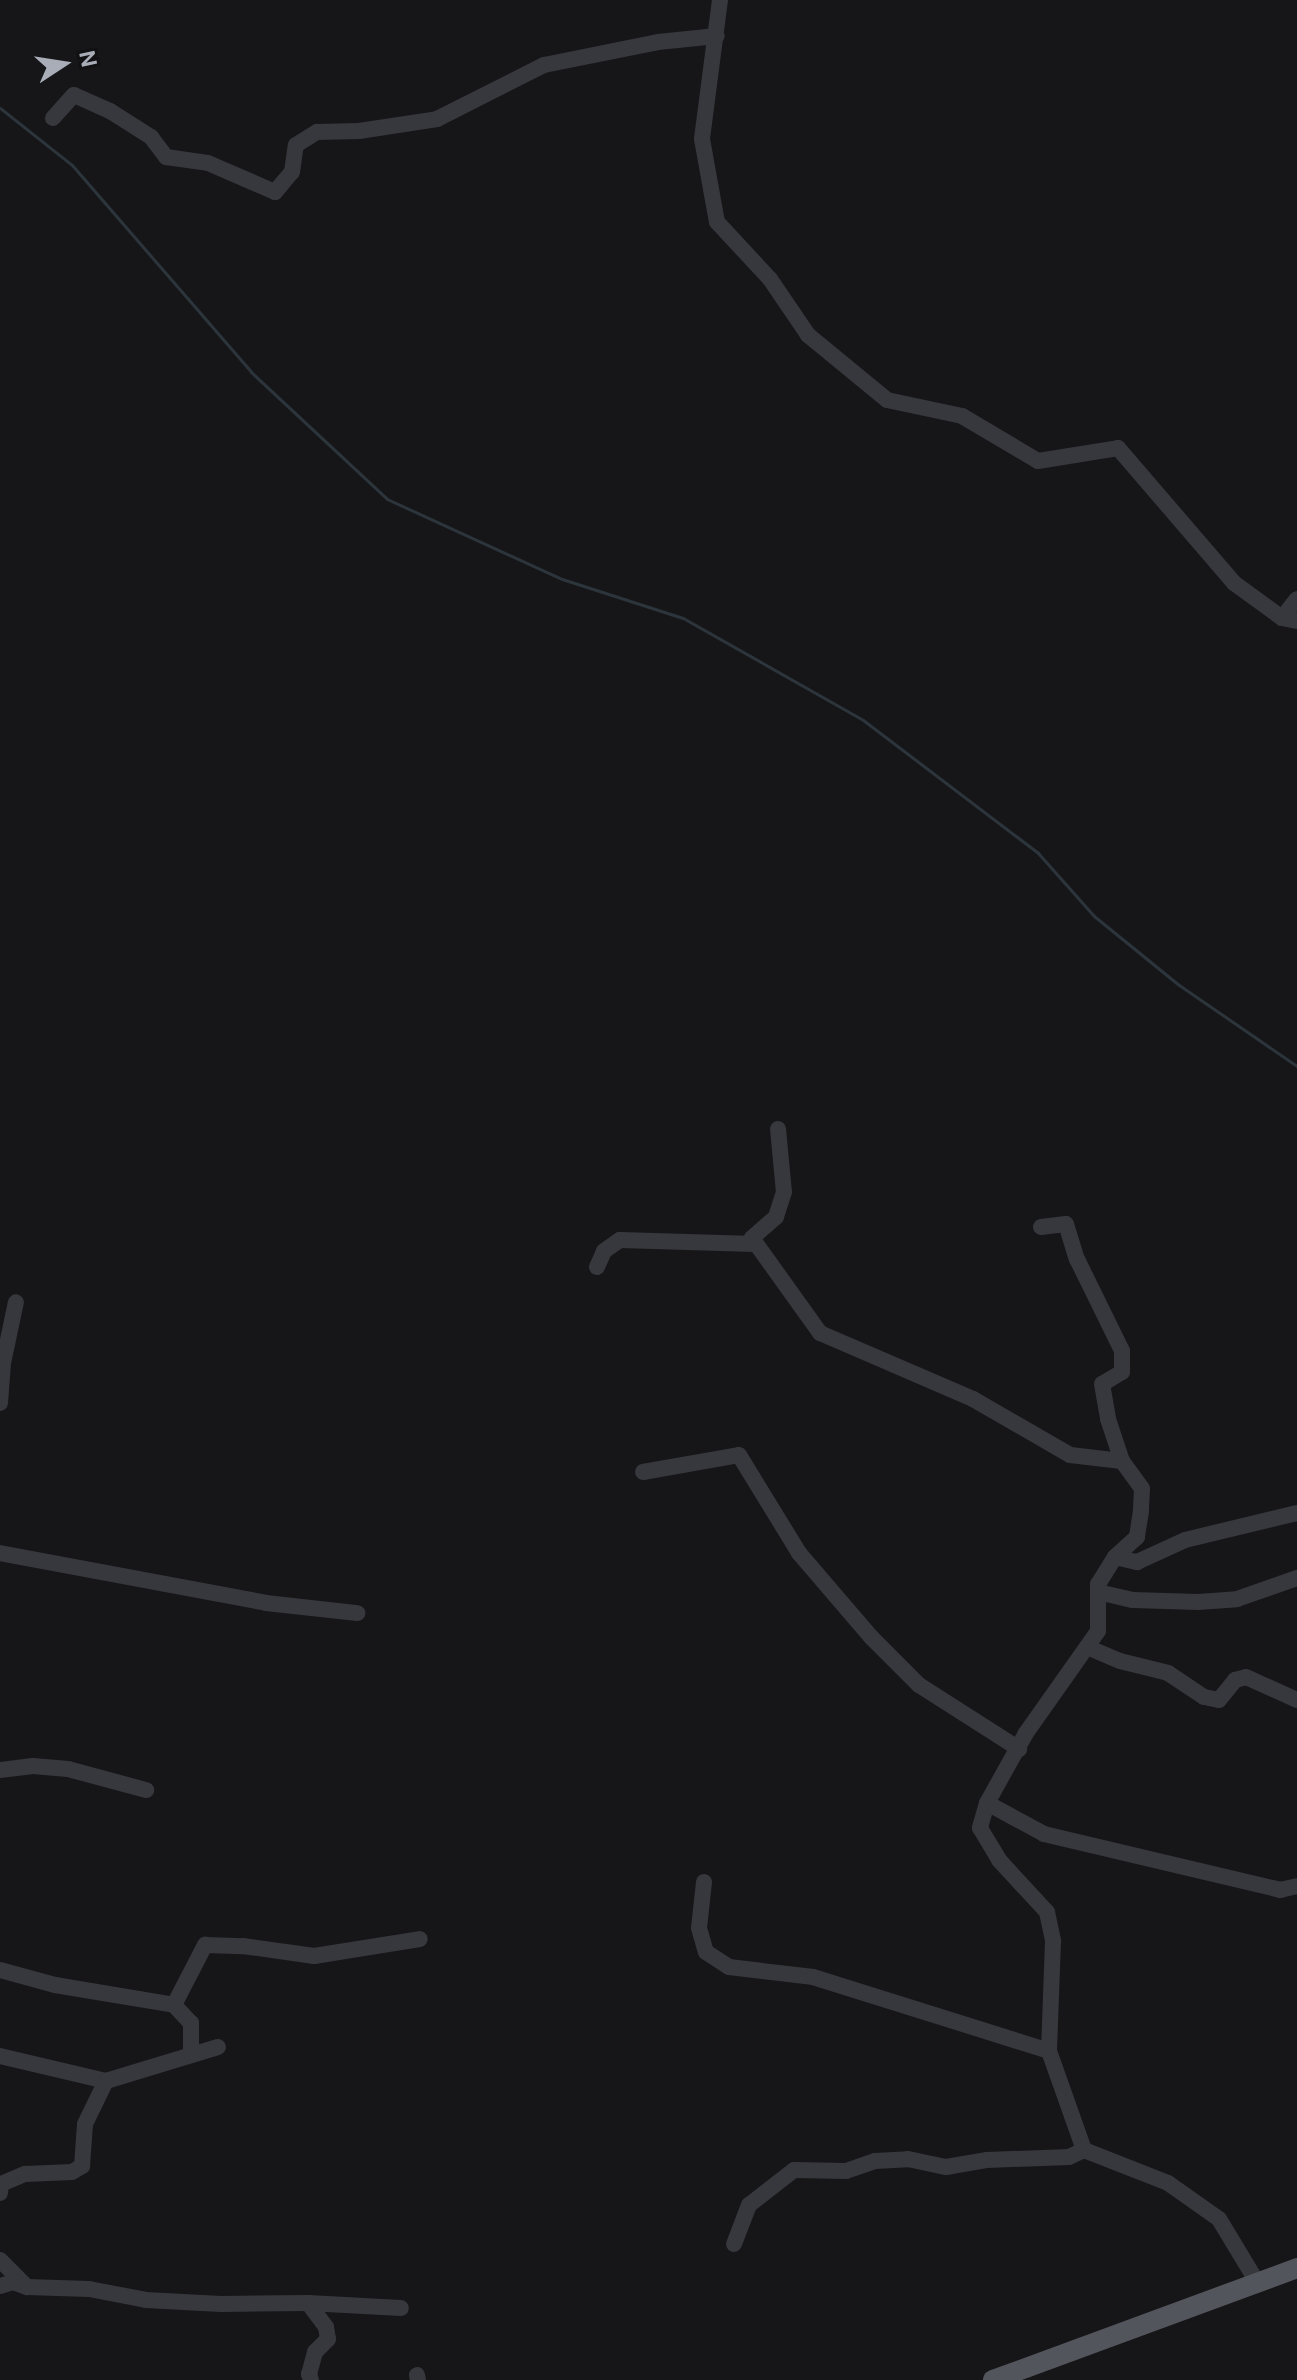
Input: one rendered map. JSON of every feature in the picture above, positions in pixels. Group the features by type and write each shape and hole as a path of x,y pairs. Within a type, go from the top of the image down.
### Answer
{"main road":[{"path":"993,2380 1297,2269"}],"street":[{"path":"720,0 702,139 717,222 770,279 808,335 887,400 962,416 1038,461 1118,448 1234,583 1289,619 1297,599"},
{"path":"53,118 74,95 110,111 151,137 166,157 208,163 275,192 292,172 296,145 317,132 359,131 437,119 544,65 658,42 717,36"},
{"path":"778,1129 784,1192 776,1217 752,1238 820,1333 973,1399 1070,1455 1122,1461"},
{"path":"1041,1227 1066,1224 1077,1259 1122,1351 1122,1372 1102,1384 1108,1419 1122,1461 1142,1489 1141,1511 1137,1537 1115,1557 1098,1584 1098,1631 1026,1733 987,1803 980,1828 999,1860 1047,1912 1053,1941 1049,2051 1084,2150"},
{"path":"597,1267 604,1251 620,1240 755,1244"},
{"path":"0,1403 4,1353 16,1302"},
{"path":"643,1472 739,1455 799,1553 871,1637 919,1685 1019,1749"},
{"path":"1115,1557 1137,1562 1185,1540 1297,1513"},
{"path":"0,1553 266,1603 357,1613"},
{"path":"1098,1592 1133,1600 1198,1602 1237,1599 1297,1578"},
{"path":"1087,1647 1120,1661 1168,1673 1204,1697 1219,1700 1235,1680 1246,1677 1297,1700"},
{"path":"0,1770 33,1766 68,1769 146,1790"},
{"path":"987,1803 1044,1834 1280,1890 1297,1886"},
{"path":"704,1882 699,1928 706,1952 729,1967 813,1977 1049,2051"},
{"path":"174,2005 205,1945 314,1956 420,1939"},
{"path":"0,1970 55,1985 174,2005 191,2023 191,2055"},
{"path":"0,2056 106,2081 218,2047"},
{"path":"0,2193 1,2184 25,2174 72,2172 82,2166 85,2124 106,2081"},
{"path":"734,2244 749,2205 794,2170 846,2171 875,2161 908,2159 946,2167 987,2160 1069,2157 1084,2150 1168,2183 1219,2219 1257,2282"},
{"path":"0,2260 27,2287"},
{"path":"0,2286 13,2282 27,2287 89,2289 146,2300 401,2308"},
{"path":"308,2303 326,2327 328,2339 315,2352 309,2374 311,2380"}],"waterway":[{"path":"0,108 72,165 251,372 387,499 562,579 683,618 863,720 1038,853 1094,916 1179,985 1297,1066"}]}
